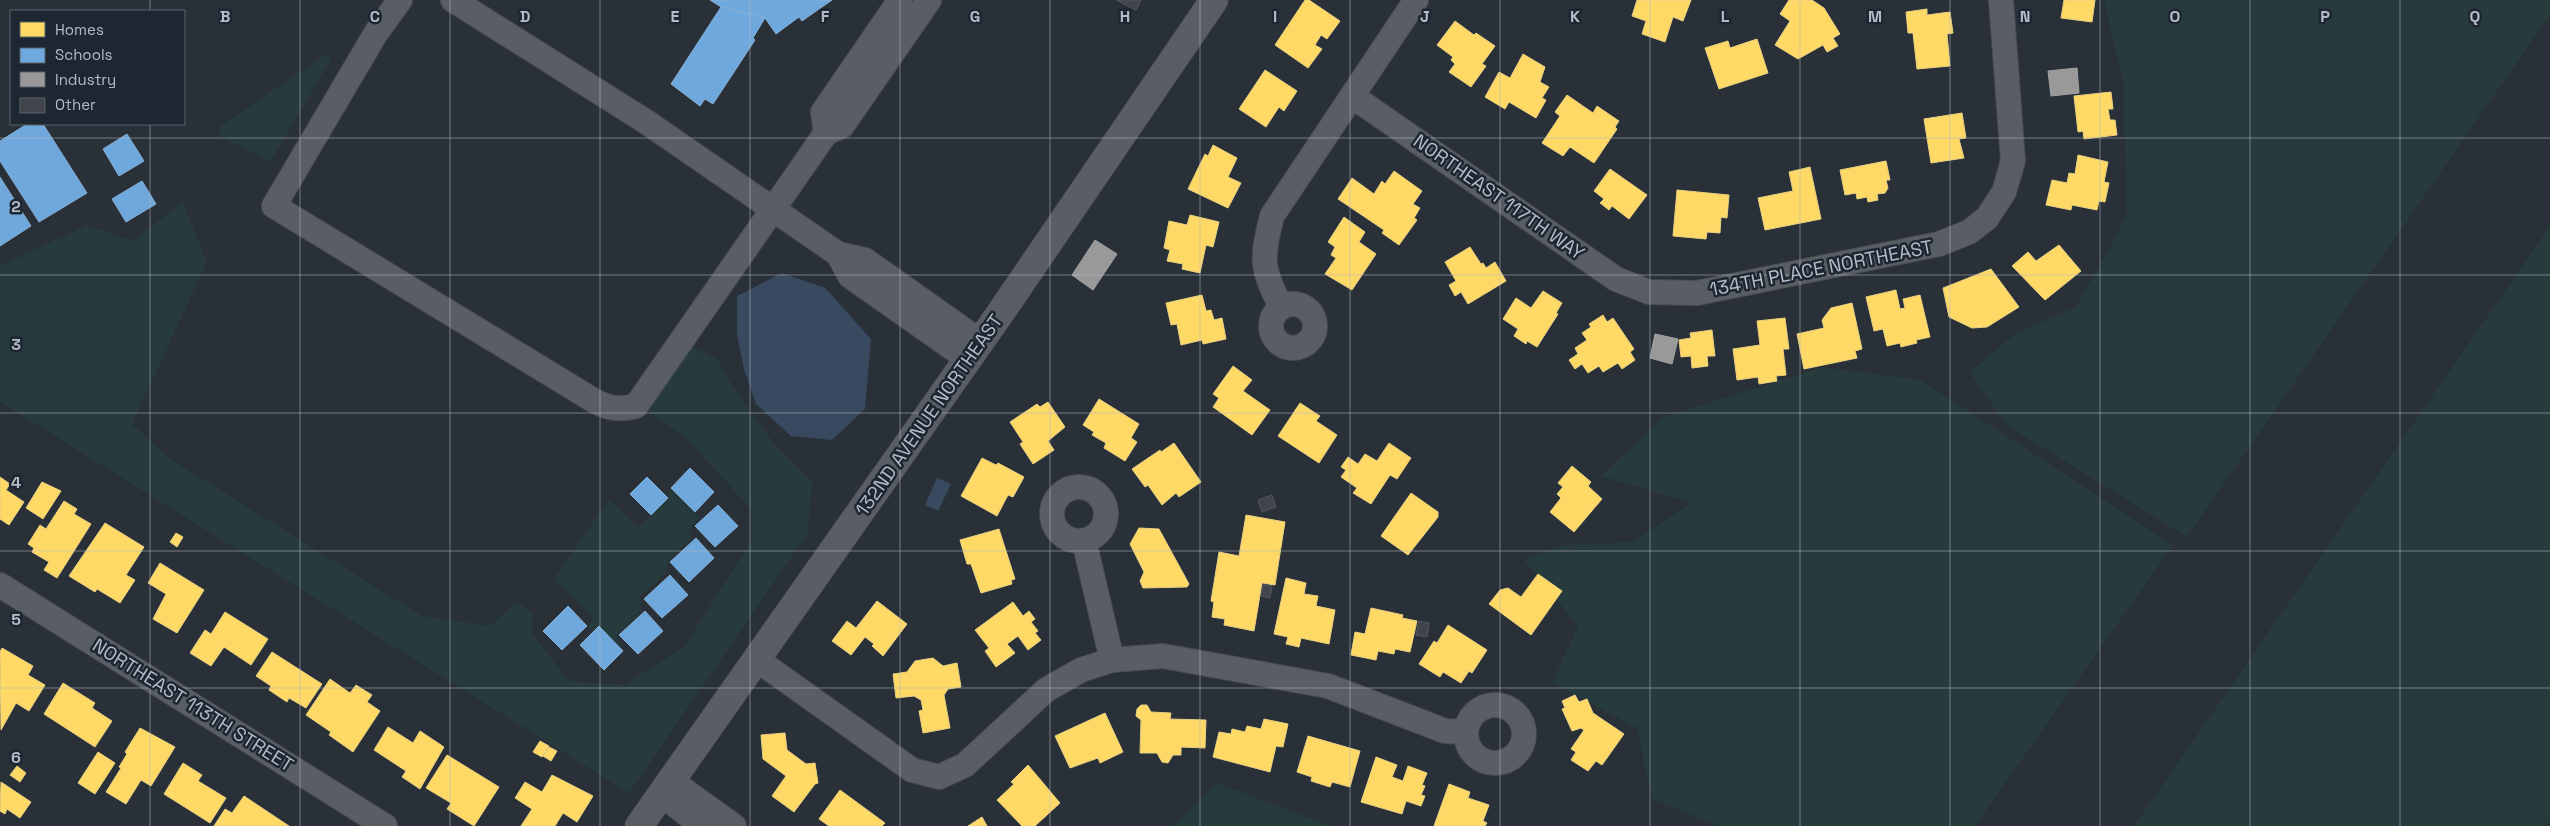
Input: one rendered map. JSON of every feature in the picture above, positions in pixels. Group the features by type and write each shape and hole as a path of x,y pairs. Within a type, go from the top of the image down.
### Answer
{"street":[{"path":"400,0 376,33 274,206 593,400 608,408 622,410 636,406 826,133 842,126 929,0"},
{"path":"453,0 645,121 838,254 865,260 974,350"},
{"path":"826,133 823,112 900,0"},
{"name":"132ND AVENUE NORTHEAST","path":"639,826 974,350 1214,0"},
{"name":"134TH PLACE NORTHEAST","path":"1649,292 1697,293 1939,244 1969,232 1987,218 2004,192 2013,161 2001,0"},
{"path":"1281,306 1268,281 1264,249 1272,216 1352,96 1406,3"},
{"name":"NORTHEAST 117TH WAY","path":"1352,96 1616,279 1649,292"},
{"path":"1084,541 1112,660"},
{"name":"NORTHEAST 113TH STREET","path":"0,585 385,826"},
{"path":"756,659 912,770 939,777 965,765 1046,690 1081,670 1112,660 1163,656 1328,686 1445,731 1465,732"},
{"path":"666,787 702,826"},
{"path":"666,787 734,826"}],"shaded area":[{"path":"2104,0 2550,0 2550,15 2187,537 2006,425 1970,372 2017,332 2076,307 2127,216 2123,81"},
{"path":"325,55 332,58 270,162 219,136 220,126"},
{"path":"183,202 207,262 132,424 169,458 422,616 490,626 517,602 533,613 531,632 569,681 624,685 684,647 752,540 751,509 685,437 645,409 693,347 718,359 733,387 775,445 812,482 808,533 629,793 0,402 0,266 87,225 132,241"},
{"path":"2550,226 2550,820 2546,826 2134,826"},
{"path":"1823,367 1921,380 2173,545 1975,826 1718,826 1652,799 1637,728 1552,683 1578,626 1524,560 1558,546 1631,542 1692,503 1601,476 1664,417"},
{"path":"670,487 700,518 688,531 693,536 668,561 666,573 640,596 643,610 617,635 623,650 598,625 592,631 588,626 593,618 554,579 609,499 638,528 669,496"},
{"path":"1218,783 1330,826 1172,826"}],"water":[{"path":"782,273 825,288 871,339 865,409 832,440 791,436 756,404 744,369 737,335 737,296"},
{"path":"937,478 951,484 938,511 925,505"}],"building: Homes":[{"path":"1305,0 1309,0 1340,21 1327,39 1321,35 1315,45 1322,49 1308,68 1275,45"},
{"path":"1637,0 1691,0 1683,21 1673,17 1665,42 1642,34 1646,21 1632,16"},
{"path":"1789,0 1812,0 1824,8 1840,34 1833,38 1838,46 1827,52 1823,45 1798,59 1775,45 1790,21 1780,14"},
{"path":"2064,0 2095,0 2092,22 2061,18"},
{"path":"1927,9 1927,15 1950,12 1953,33 1947,34 1950,66 1917,69 1913,33 1908,33 1906,12"},
{"path":"1455,21 1474,35 1476,33 1495,46 1482,64 1486,66 1471,87 1449,72 1455,64 1451,60 1453,57 1437,45"},
{"path":"1757,39 1768,73 1719,89 1705,48 1728,41 1730,48"},
{"path":"1523,54 1545,67 1540,82 1549,87 1542,98 1546,100 1536,118 1509,102 1505,109 1485,97 1499,72 1510,78"},
{"path":"1265,70 1297,91 1284,111 1279,107 1266,127 1239,109"},
{"path":"2111,92 2113,109 2108,109 2110,120 2115,120 2117,135 2084,139 2083,131 2078,132 2074,96"},
{"path":"1567,95 1593,113 1597,106 1619,121 1615,127 1617,129 1594,163 1570,147 1563,156 1542,143 1560,116 1555,112"},
{"path":"1962,113 1966,138 1959,139 1964,158 1931,163 1924,119"},
{"path":"1213,145 1237,158 1228,177 1241,183 1228,208 1188,189 1205,154 1208,156"},
{"path":"2078,155 2108,162 2104,182 2109,183 2105,202 2099,201 2097,210 2072,205 2071,210 2046,205 2052,180 2067,183 2069,173 2075,174"},
{"path":"1886,161 1890,180 1886,180 1888,188 1885,193 1877,194 1878,200 1868,202 1867,197 1857,199 1856,193 1845,195 1840,170"},
{"path":"1810,167 1821,219 1765,230 1758,198 1793,191 1789,172"},
{"path":"1610,169 1647,195 1629,219 1612,206 1609,210 1600,203 1604,199 1594,191"},
{"path":"1394,171 1422,191 1413,204 1420,208 1414,218 1417,220 1399,245 1382,233 1384,230 1338,199 1352,178 1374,194 1382,181 1385,184"},
{"path":"1677,190 1729,195 1727,218 1721,217 1720,233 1707,232 1706,239 1673,236"},
{"path":"1190,215 1219,222 1213,247 1206,245 1200,273 1182,269 1183,264 1167,261 1170,250 1164,248 1169,221 1187,225"},
{"path":"1344,217 1365,232 1359,242 1376,254 1352,290 1325,274 1336,258 1331,255 1335,247 1328,242"},
{"path":"2059,245 2081,271 2045,300 2012,266 2028,252 2036,261"},
{"path":"1470,247 1481,264 1483,263 1486,268 1495,262 1506,281 1468,304 1461,292 1455,296 1449,285 1456,281 1445,262"},
{"path":"1991,269 2019,307 1987,327 1972,328 1949,317 1943,288"},
{"path":"1896,290 1900,309 1905,308 1903,299 1920,295 1930,337 1916,340 1917,343 1901,347 1900,343 1887,346 1883,329 1874,331 1866,297"},
{"path":"1543,291 1562,303 1556,313 1558,314 1537,347 1527,341 1526,344 1514,336 1518,329 1503,319 1516,298 1531,308"},
{"path":"1202,295 1206,311 1211,310 1214,320 1222,318 1226,339 1203,344 1202,340 1181,345 1177,324 1171,325 1166,303"},
{"path":"1852,303 1862,349 1855,351 1857,358 1804,369 1797,334 1824,328 1822,320 1831,308"},
{"path":"1603,315 1607,322 1613,318 1634,349 1630,352 1635,360 1622,369 1618,363 1603,372 1599,366 1588,373 1582,364 1575,369 1569,360 1578,354 1575,348 1587,340 1582,333 1591,327 1589,324"},
{"path":"1785,318 1789,349 1783,349 1786,375 1776,376 1777,381 1759,384 1758,377 1737,380 1733,349 1760,345 1757,321"},
{"path":"1712,330 1715,356 1707,356 1708,366 1692,368 1691,356 1681,357 1679,340 1691,338 1690,333"},
{"path":"1233,366 1252,380 1243,391 1270,410 1252,435 1213,407 1219,398 1213,394"},
{"path":"1099,399 1139,424 1131,438 1137,442 1125,461 1104,448 1106,443 1092,435 1094,432 1083,425"},
{"path":"1048,402 1065,427 1048,441 1054,450 1033,464 1020,444 1023,442 1010,422 1037,404 1040,407"},
{"path":"1300,403 1320,416 1316,421 1337,435 1319,463 1278,436"},
{"path":"1174,443 1201,482 1179,497 1176,493 1162,505 1148,485 1145,487 1132,469"},
{"path":"1389,443 1411,458 1397,479 1390,475 1371,504 1353,493 1357,488 1341,477 1346,470 1341,467 1348,457 1358,464 1365,454 1377,461"},
{"path":"982,458 996,465 998,463 1024,477 1013,497 1008,495 997,516 961,496"},
{"path":"1572,466 1591,482 1588,486 1602,499 1574,532 1550,512 1561,498 1557,494 1563,487 1558,483"},
{"path":"0,477 10,484 6,490 24,502 9,525 0,519"},
{"path":"42,482 61,491 43,519 26,508"},
{"path":"1411,493 1438,512 1438,517 1408,555 1381,536"},
{"path":"64,501 77,509 74,514 91,524 57,578 44,570 49,562 32,552 34,548 28,544 40,525 46,529"},
{"path":"1246,515 1285,522 1275,585 1262,583 1254,631 1224,625 1225,619 1212,617 1214,602 1211,601 1219,552 1239,556"},
{"path":"105,523 144,547 126,575 135,580 120,603 97,589 95,592 69,576"},
{"path":"1139,528 1159,529 1189,584 1187,587 1143,588 1140,581 1144,572 1130,544"},
{"path":"999,529 1015,579 1011,580 1012,584 981,593 971,564 967,564 960,540"},
{"path":"176,533 183,537 177,547 170,542"},
{"path":"160,563 204,590 177,633 153,619 166,594 148,583"},
{"path":"1538,574 1562,591 1531,635 1489,604 1500,590 1508,588 1521,597"},
{"path":"1286,578 1306,583 1304,594 1318,596 1316,606 1335,610 1329,644 1301,638 1299,647 1286,644 1288,637 1274,634"},
{"path":"877,601 907,624 883,656 872,646 874,644 865,637 851,655 832,641 847,621 856,628"},
{"path":"1013,602 1023,616 1029,611 1035,619 1031,622 1038,631 1035,633 1041,640 1028,650 1018,636 1007,644 1015,653 996,667 985,651 989,648 975,630"},
{"path":"1371,608 1403,615 1402,618 1417,621 1410,652 1395,649 1394,654 1378,651 1376,660 1351,655 1355,632 1365,634"},
{"path":"225,612 268,639 251,665 224,647 211,666 190,653 205,630 211,634"},
{"path":"1448,625 1487,650 1472,673 1469,671 1461,683 1443,672 1440,677 1419,664 1434,641 1437,643"},
{"path":"2,648 33,666 28,675 45,685 29,711 16,703 1,730 0,652"},
{"path":"272,652 322,684 306,708 289,698 287,702 269,690 271,686 256,676"},
{"path":"933,658 943,666 957,663 961,687 948,689 944,695 950,728 923,733 919,711 923,710 921,700 914,696 896,698 893,674 907,672 915,661"},
{"path":"330,679 350,693 356,685 372,695 367,702 380,711 353,752 329,735 331,732 306,715"},
{"path":"63,683 95,703 92,708 112,721 95,747 44,714"},
{"path":"1575,695 1579,702 1587,699 1593,713 1624,734 1602,765 1596,761 1588,771 1571,760 1576,752 1571,749 1584,730 1581,728 1572,731 1562,709 1565,708 1562,701"},
{"path":"1141,705 1147,705 1151,712 1171,713 1170,719 1206,720 1205,748 1181,747 1181,755 1173,755 1168,763 1162,762 1157,753 1140,753 1141,720 1136,716 1137,709"},
{"path":"1105,713 1123,752 1100,763 1098,758 1070,768 1055,736"},
{"path":"1264,719 1288,724 1283,747 1276,746 1270,772 1213,757 1219,732 1231,734 1232,729 1245,732 1247,726 1261,729"},
{"path":"388,727 413,743 420,731 444,747 420,789 402,777 406,771 374,750"},
{"path":"140,728 175,747 151,786 141,780 126,804 106,792 121,768 119,767 127,754 125,752"},
{"path":"785,733 787,750 806,764 815,763 818,783 815,784 794,812 772,796 786,776 763,759 761,735"},
{"path":"1308,736 1360,751 1350,787 1332,782 1330,787 1311,781 1312,777 1297,772"},
{"path":"540,741 549,746 542,757 533,752"},
{"path":"549,747 557,751 551,761 543,756"},
{"path":"98,752 115,763 95,794 78,783"},
{"path":"447,755 499,787 474,826 447,809 451,803 426,788"},
{"path":"1376,757 1397,765 1392,777 1403,781 1408,766 1427,773 1422,785 1425,786 1421,795 1425,796 1421,806 1406,801 1402,814 1361,802"},
{"path":"183,763 202,775 198,781 226,798 210,823 164,794"},
{"path":"1028,765 1060,803 1035,826 1022,826 997,800 1014,784 1011,782"},
{"path":"17,766 26,773 20,782 10,775"},
{"path":"552,775 593,796 577,822 563,813 555,826 521,826 532,809 515,798 525,782 542,792"},
{"path":"1,782 31,802 20,818 7,809 5,814 0,811"},
{"path":"1449,784 1470,792 1468,798 1489,805 1483,821 1487,823 1485,826 1434,826"},
{"path":"840,790 885,823 882,826 829,826 819,819"},
{"path":"244,796 289,826 214,826 225,809 232,813"},
{"path":"982,817 987,826 968,826"}],"building: Schools":[{"path":"710,0 832,0 802,21 799,17 776,34 765,18 721,7"},
{"path":"721,7 765,18 753,38 755,40 713,104 705,99 700,106 671,84"},
{"path":"25,125 44,125 87,193 39,222 0,161 0,141"},
{"path":"127,134 144,161 119,176 103,149"},
{"path":"0,177 31,226 0,246"},
{"path":"142,181 156,204 126,222 112,199"},
{"path":"690,468 714,492 695,512 671,488"},
{"path":"647,477 668,498 651,515 630,494"},
{"path":"718,505 738,526 715,547 695,526"},
{"path":"696,538 714,558 689,582 670,562"},
{"path":"670,575 688,595 662,618 644,599"},
{"path":"568,606 587,626 562,650 543,631"},
{"path":"645,611 663,631 638,654 619,635"},
{"path":"599,626 623,651 604,670 580,645"}],"building: Industry":[{"path":"2077,68 2079,93 2051,96 2048,71"},
{"path":"1095,240 1117,254 1093,290 1072,275"},
{"path":"1655,334 1678,339 1672,364 1650,358"}],"building: Other":[{"path":"1116,0 1141,0 1136,10"},
{"path":"1272,495 1276,507 1262,512 1258,500"},
{"path":"1263,584 1272,586 1270,598 1261,596"},
{"path":"1419,621 1429,623 1427,637 1416,635"}]}
